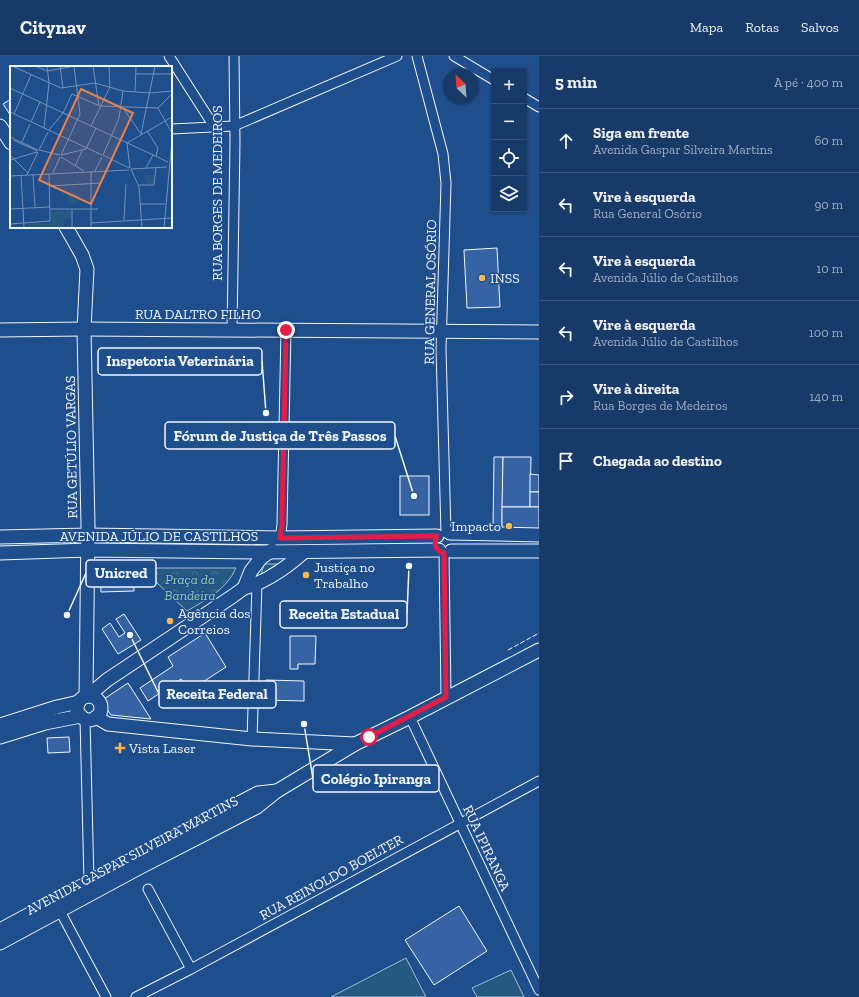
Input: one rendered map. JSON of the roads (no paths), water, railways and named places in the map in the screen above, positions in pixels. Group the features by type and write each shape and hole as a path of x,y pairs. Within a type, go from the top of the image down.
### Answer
{"street":[{"path":"168,56 215,128"},
{"name":"RUA BORGES DE MEDEIROS","path":"232,330 234,56"},
{"path":"172,129 234,126 397,56"},
{"name":"RUA GENERAL OSÓRIO","path":"417,56 443,154 445,176 442,332 444,534"},
{"path":"454,56 491,78"},
{"path":"527,100 539,107"},
{"name":"RUA GETÚLIO VARGAS","path":"67,228 82,255 87,269 84,329 88,550 84,698"},
{"name":"RUA DALTRO FILHO","path":"0,330 84,329 539,332"},
{"path":"244,588 251,571 261,558 277,546 280,538 282,525 286,330"},
{"path":"444,534 452,535 455,541 454,548 445,551 436,546 435,543 444,534"},
{"name":"AVENIDA JÚLIO DE CASTILHOS","path":"0,537 88,536 280,538 444,534 539,535"},
{"path":"520,535 521,551"},
{"name":"AVENIDA JÚLIO DE CASTILHOS","path":"0,553 88,550 269,552 539,551"},
{"path":"445,551 446,697"},
{"path":"304,552 285,568 256,584 244,588 107,680 84,698 77,711 87,717 108,724 252,740 355,744"},
{"path":"252,740 256,584"},
{"name":"AVENIDA GASPAR SILVEIRA MARTINS","path":"0,943 137,869 257,807 277,791 355,744 539,650"},
{"path":"0,726 84,698 95,698 100,704 100,711 87,717 45,723 0,737"},
{"path":"87,717 89,882"},
{"name":"RUA IPIRANGA","path":"410,717 539,990"},
{"name":"RUA REINOLDO BOELTER","path":"136,997 191,969 539,781"},
{"name":"AVENIDA GASPAR SILVEIRA MARTINS","path":"0,930 258,794 277,791"},
{"path":"148,889 191,969"},
{"path":"60,911 106,997"}],"place":[{"name":"INSS","path":"482,278"},
{"name":"Inspetoria Veterinária","path":"266,413"},
{"name":"Fórum de Justiça de Três Passos","path":"414,496"},
{"name":"Impacto","path":"509,526"},
{"name":"Receita Estadual","path":"409,566"},
{"name":"Justiça no Trabalho","path":"306,575"},
{"name":"Unicred","path":"67,615"},
{"name":"Agência dos Correios","path":"170,621"},
{"name":"Receita Federal","path":"130,635"},
{"name":"Colégio Ipiranga","path":"304,724"},
{"name":"Vista Laser","path":"120,748"}],"park label":[{"name":"Praça da Bandeira","path":"190,588"}]}
